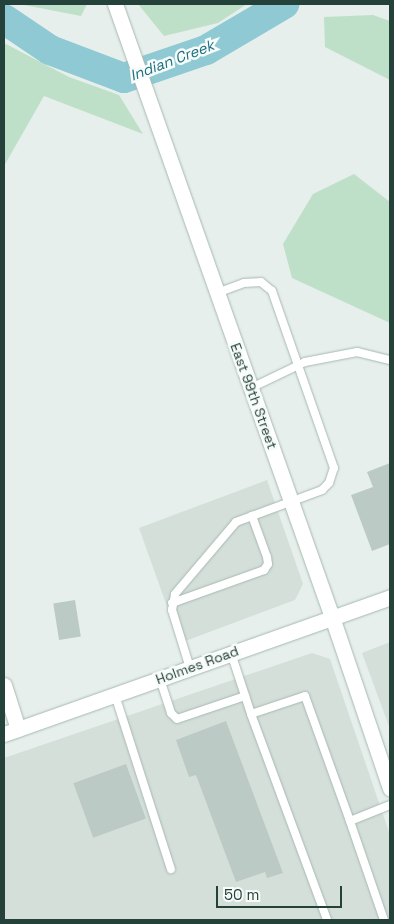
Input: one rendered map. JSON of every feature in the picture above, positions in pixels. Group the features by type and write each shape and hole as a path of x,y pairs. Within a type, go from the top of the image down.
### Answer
{"street":[{"name":"East 99th Street","path":"115,4 293,502 390,788"},
{"name":"Holmes Road","path":"11,732 390,597"},
{"path":"4,685 11,732"}],"lane":[{"path":"190,668 172,604 175,594 229,529 252,516 322,490 329,483 334,468 300,365 272,291 261,282 244,283 217,293"},
{"path":"251,388 300,365 357,352 390,360"},
{"path":"172,604 264,570 268,564 252,516"},
{"path":"231,653 251,714 327,920"},
{"path":"160,679 171,714 177,719 245,696"},
{"path":"115,695 171,869"},
{"path":"251,714 304,696 384,920"},
{"path":"350,821 390,805"}],"shaded area":[{"path":"267,480 303,584 295,600 180,643 139,528"},
{"path":"390,642 390,729 362,653"},
{"path":"312,653 330,659 390,835 390,920 4,920 4,758"}],"green space":[{"path":"19,4 87,4 81,16"},
{"path":"138,4 247,4 218,23 164,36"},
{"path":"373,15 390,21 390,80 325,47 324,17"},
{"path":"4,43 69,77 119,95 143,134 44,96 4,166"},
{"path":"354,174 390,202 390,323 292,278 283,244 313,194"}],"building":[{"path":"390,463 390,544 372,551 351,495 373,487 367,472"},
{"path":"75,600 81,637 59,640 53,603"},
{"path":"226,721 283,873 267,878 265,872 236,882 196,775 189,777 176,740"},
{"path":"126,764 146,819 93,838 73,783"}],"waterway":[{"name":"Indian Creek","path":"4,19 50,50 124,78 206,50 284,4"}]}
